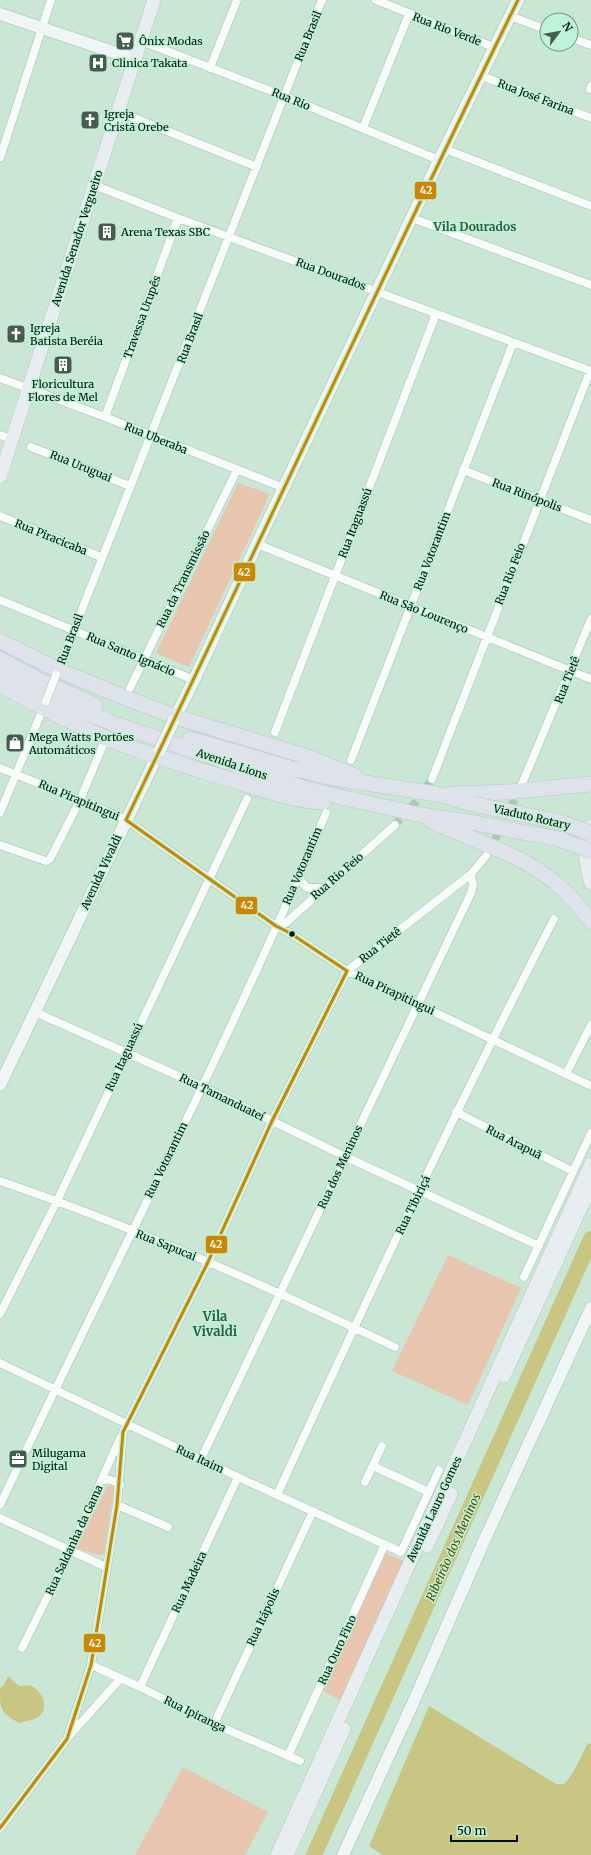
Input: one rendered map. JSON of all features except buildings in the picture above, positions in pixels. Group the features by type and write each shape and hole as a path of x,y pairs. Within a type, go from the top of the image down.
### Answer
{"highway":[{"path":"0,641 57,672 126,698 174,719 302,755 379,786"},
{"name":"Avenida Lions","path":"0,659 35,678 87,702 185,738 290,768 379,786 437,794 473,804"},
{"name":"Avenida Lions","path":"0,673 64,703 154,738 310,790 421,815 475,823"},
{"path":"0,685 44,705 106,738 158,753 266,790 314,802 378,805"},
{"path":"437,794 508,792 591,784"},
{"name":"Viaduto Rotary","path":"473,804 560,822 591,832"},
{"path":"421,815 529,863 562,888 591,922"},
{"name":"Viaduto Rotary","path":"475,823 552,838 591,851"}],"main road":[{"name":"Avenida Senador Vergueiro","path":"0,477 6,437 29,388 154,0"},
{"path":"591,826 586,853 587,869 591,884"},
{"name":"Avenida Lauro Gomes","path":"276,1855 591,1164"},
{"name":"Avenida Lauro Gomes","path":"286,1855 591,1186"}],"street":[{"path":"0,158 51,0"},
{"path":"210,68 237,0"},
{"name":"Rua Brasil","path":"44,705 101,557 230,237 322,0"},
{"name":"Rua Rio Verde","path":"376,0 496,48"},
{"name":"Avenida Vivaldi","path":"0,1085 194,680 442,155 496,48 518,0"},
{"path":"0,14 134,59"},
{"path":"363,128 409,14"},
{"path":"510,16 539,27"},
{"name":"Rua Rio","path":"141,41 363,128 591,206"},
{"path":"579,41 591,45"},
{"name":"Rua José Farina","path":"482,76 591,118"},
{"path":"117,111 256,167"},
{"name":"Rua Dourados","path":"94,185 178,218 590,371"},
{"name":"Travessa Urupês","path":"105,417 178,218"},
{"path":"412,218 591,285"},
{"name":"Rua Itaguassú","path":"275,732 436,314"},
{"name":"Rua Votorantim","path":"351,760 513,343"},
{"name":"Rua Rio Feio","path":"432,779 590,371"},
{"name":"Rua Uberaba","path":"0,378 105,417 284,488"},
{"name":"Rua Uruguai","path":"31,447 130,486"},
{"name":"Rua da Transmissão","path":"130,688 237,470"},
{"name":"Rua Rinópolis","path":"463,470 591,520"},
{"name":"Rua Piracicaba","path":"0,516 101,557"},
{"name":"Rua São Lourenço","path":"257,544 591,679"},
{"name":"Rua Santo Ignácio","path":"0,600 194,680"},
{"name":"Rua Tietê","path":"522,784 571,671 591,619"},
{"path":"0,812 44,705"},
{"path":"0,845 49,860 80,800 106,738"},
{"name":"Rua Pirapitingui","path":"0,768 126,820 278,927 347,971 591,1086"},
{"name":"Rua Itaguassú","path":"0,1314 57,1201 208,878 247,799"},
{"name":"Rua Votorantim","path":"0,1505 278,927 326,813"},
{"name":"Rua Rio Feio","path":"278,927 395,825"},
{"name":"Rua Tietê","path":"0,1828 67,1739 91,1665 120,1485 123,1432 208,1262 272,1121 347,971 472,874 486,856"},
{"name":"Rua dos Meninos","path":"201,1459 344,1156 471,893 473,885 472,874"},
{"path":"298,877 307,888 323,888"},
{"name":"Rua Tibiriçá","path":"277,1495 354,1327 420,1192 456,1112 554,919"},
{"name":"Rua Tamanduateí","path":"35,1012 201,1086 420,1192 539,1246"},
{"path":"566,1074 591,1025"},
{"name":"Rua Arapuã","path":"456,1112 572,1171"},
{"path":"524,1277 591,1133"},
{"name":"Rua Sapucai","path":"0,1181 57,1201 208,1262 395,1346"},
{"path":"343,1855 416,1696 484,1541 591,1308"},
{"name":"Rua Itaim","path":"0,1363 55,1388 127,1425 401,1552 429,1492"},
{"name":"Rua Saldanha da Gama","path":"22,1648 70,1551 123,1432"},
{"path":"365,1482 382,1446"},
{"path":"373,1466 429,1492 439,1470"},
{"name":"Rua Madeira","path":"140,1687 238,1477"},
{"path":"101,1481 107,1479 113,1480 120,1485"},
{"path":"117,1505 168,1527"},
{"name":"Rua Itápolis","path":"214,1724 313,1511"},
{"path":"0,1518 106,1567"},
{"name":"Rua Ouro Fino","path":"288,1756 385,1544"},
{"name":"Rua Ipiranga","path":"91,1665 140,1687 214,1724 300,1761"},
{"path":"67,1739 120,1679"}],"shaded area":[{"path":"238,483 270,494 189,667 156,653"},
{"path":"448,1255 521,1288 468,1405 392,1371"},
{"path":"108,1485 113,1486 114,1488 104,1554 98,1555 76,1548"},
{"path":"386,1553 403,1561 340,1700 323,1691"},
{"path":"8,1676 19,1686 31,1686 38,1691 44,1702 44,1709 38,1717 19,1723 2,1710 0,1688 4,1685"},
{"path":"429,1706 556,1784 564,1784 568,1780 588,1743 591,1744 591,1855 383,1855 369,1846"},
{"path":"183,1767 268,1812 245,1855 135,1855"}],"waterway":[{"name":"Ribeirão dos Meninos","path":"314,1855 591,1239"}],"tunnel":[{"path":"395,825 415,803 432,779"},
{"path":"490,850 519,790"}],"transit line":[{"name":"42","path":"0,1828 67,1739 91,1665 117,1505 123,1432 208,1262 272,1121 347,971 290,933 276,926 126,820 419,204 518,0"}],"place":[{"name":"Ônix Modas","path":"125,41"},
{"name":"Clinica Takata","path":"98,63"},
{"name":"Igreja Cristã Orebe","path":"90,120"},
{"name":"Arena Texas SBC","path":"107,232"},
{"name":"Igreja Batista Beréia","path":"16,334"},
{"name":"Floricultura Flores de Mel","path":"63,365"},
{"name":"Mega Watts Portões Automáticos","path":"15,743"},
{"name":"Milugama Digital","path":"18,1459"}],"district":[{"name":"Vila Dourados","path":"475,226"},
{"name":"Vila Vivaldi","path":"215,1324"}]}
